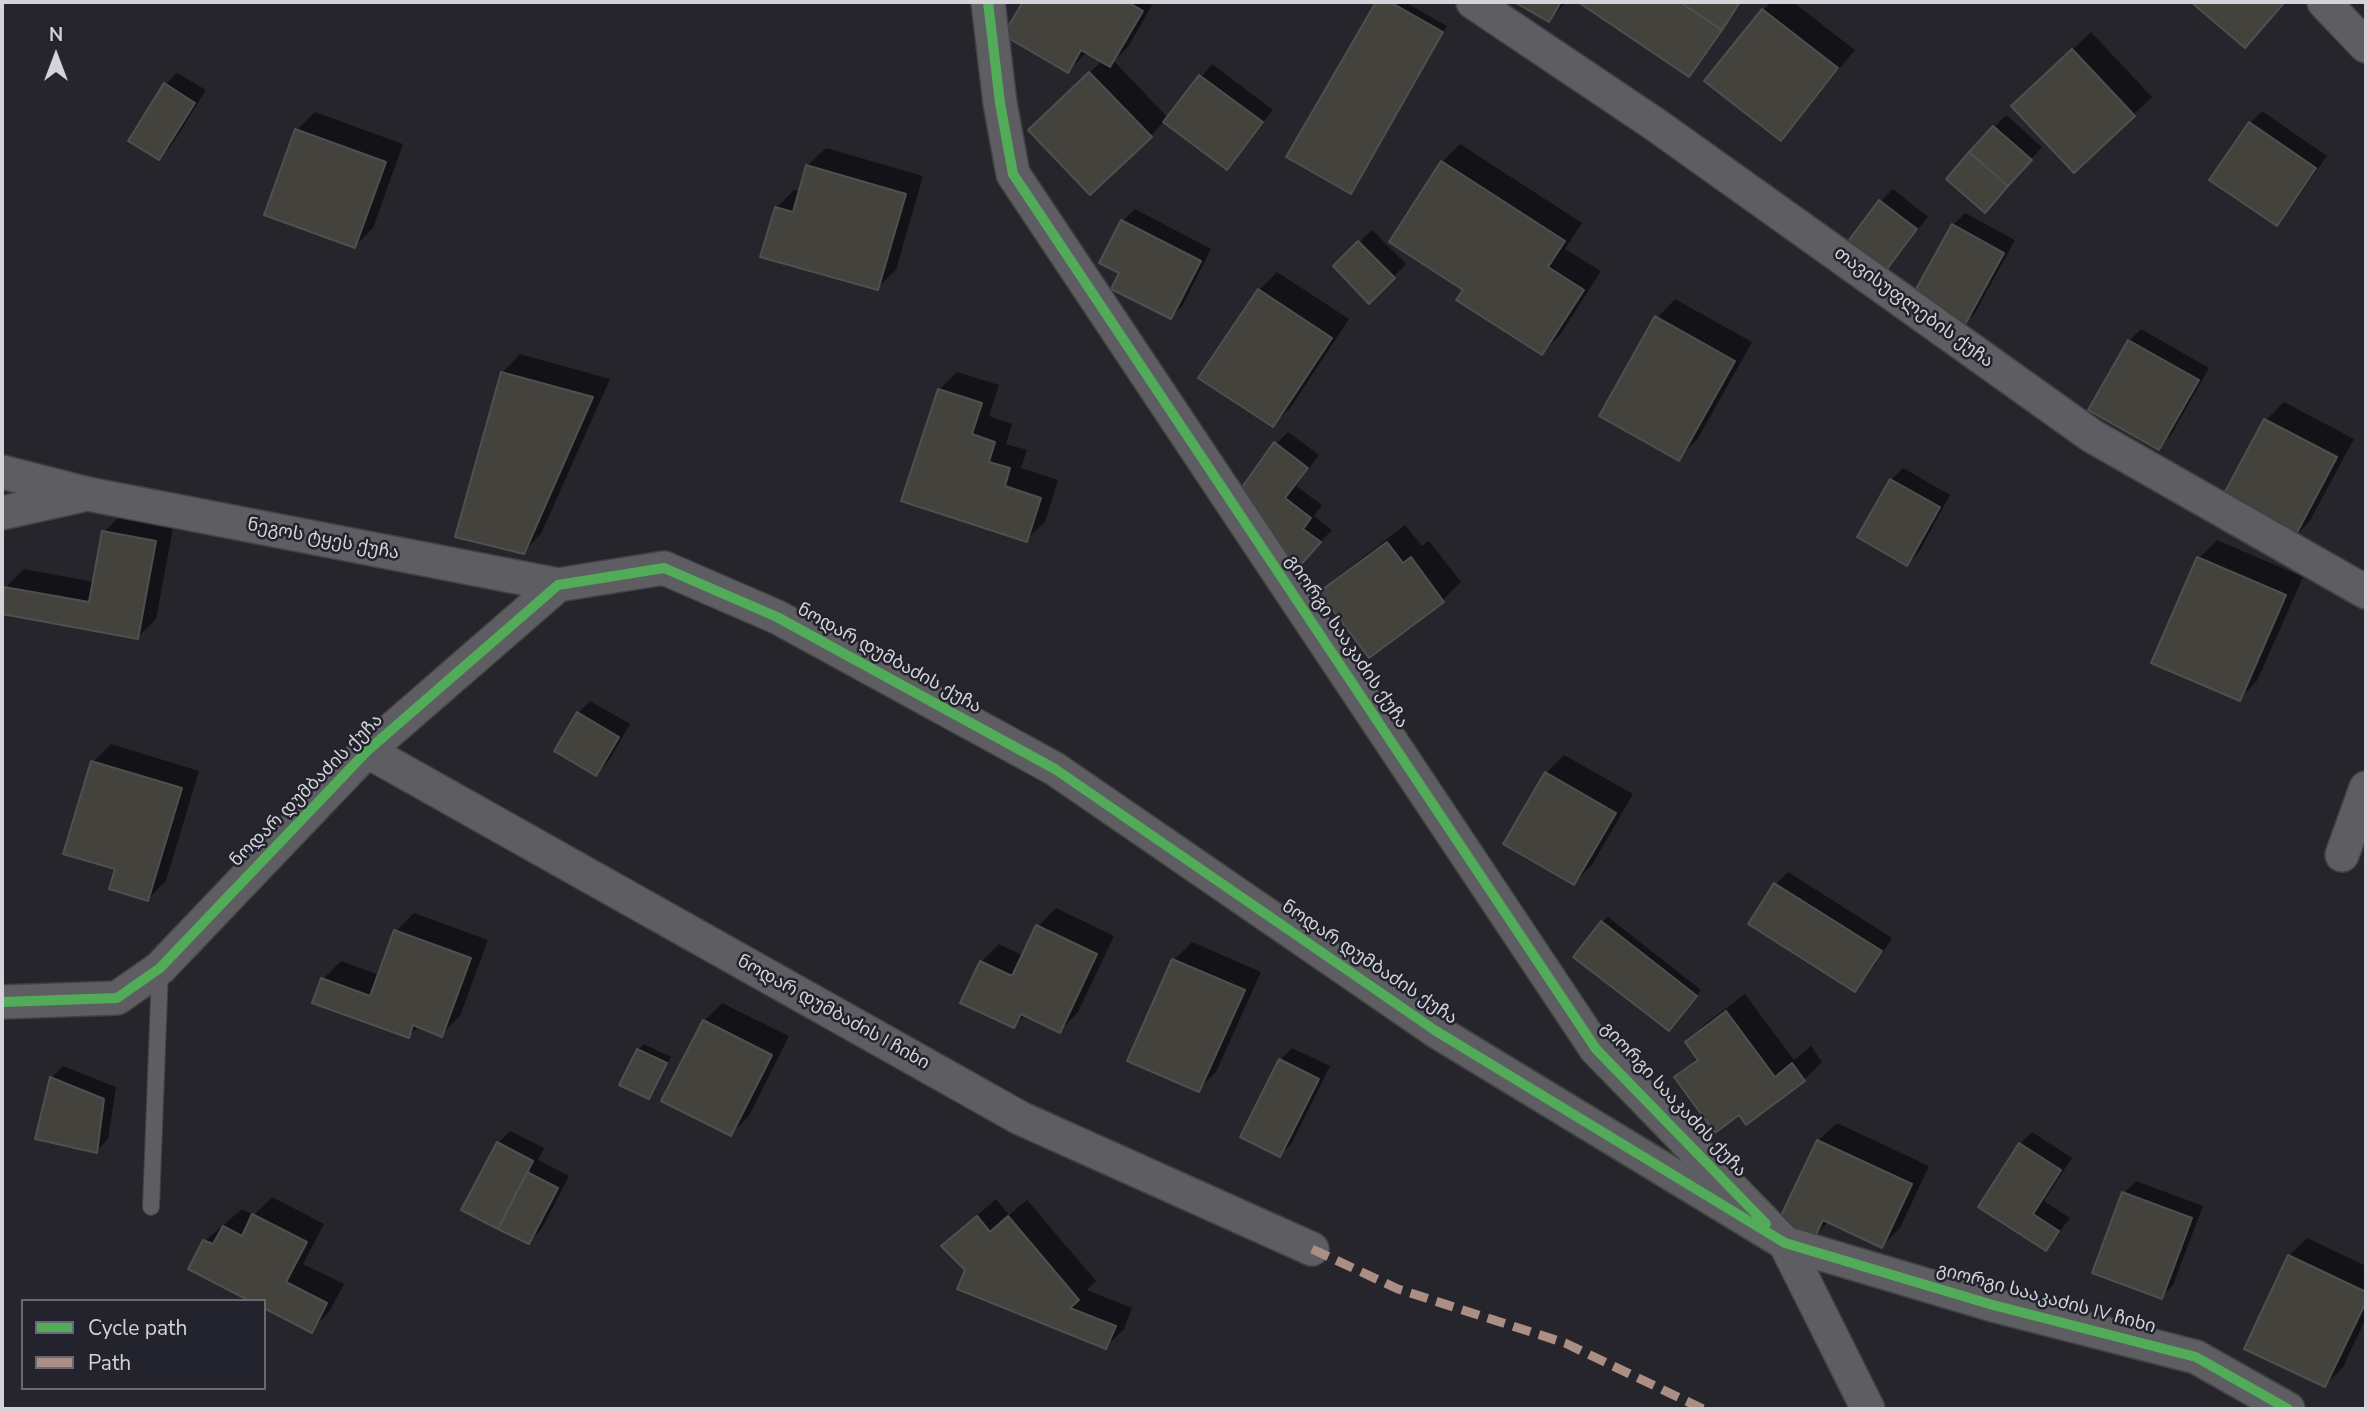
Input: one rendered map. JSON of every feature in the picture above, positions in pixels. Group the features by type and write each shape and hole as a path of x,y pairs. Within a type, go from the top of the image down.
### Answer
{"street":[{"name":"გიორგი სააკაძის ქუჩა","path":"988,2 1000,103 1013,174 1595,1049 1785,1243 1868,1409"},
{"name":"თავისუფლების ქუჩა","path":"1474,2 1656,125 2092,436 2366,592"},
{"path":"2324,2 2366,46"},
{"name":"ნეგოს ტყეს ქუჩა","path":"2,472 88,494 558,585"},
{"name":"ნეგოს ტყეს ქუჩა","path":"2,513 88,494"},
{"name":"ნოდარ დუმბაძის ქუჩა","path":"2,1002 117,998 160,968 367,751 558,585 664,568 777,617 1055,769 1436,1031 1785,1243"},
{"name":"ნოდარ დუმბაძის I ჩიხი","path":"367,751 1020,1118 1312,1250"},
{"path":"2342,855 2366,788"},
{"name":"გიორგი სააკაძის IV ჩიხი","path":"1785,1243 1993,1305 2196,1357 2288,1409"}],"lane":[{"path":"151,1207 160,968"}],"building":[{"path":"1023,2 1128,2 1143,11 1110,67 1081,50 1068,73 1003,35"},
{"path":"1376,2 1390,2 1443,32 1351,194 1286,157"},
{"path":"1514,2 1561,2 1549,22"},
{"path":"1578,2 1680,2 1722,30 1689,77"},
{"path":"1680,2 1740,2 1722,30"},
{"path":"2191,2 2281,2 2283,4 2245,48"},
{"path":"1762,9 1838,68 1781,141 1704,81"},
{"path":"2072,49 2135,116 2074,173 2011,106"},
{"path":"1089,72 1152,137 1090,195 1028,130"},
{"path":"1199,75 1263,122 1227,170 1163,122"},
{"path":"164,83 195,103 159,160 128,141"},
{"path":"2249,122 2316,168 2277,226 2209,180"},
{"path":"1993,126 2032,160 2008,186 1969,152"},
{"path":"295,129 386,162 355,248 264,215"},
{"path":"1969,152 2008,186 1985,213 1946,179"},
{"path":"1441,161 1565,241 1548,267 1584,290 1542,355 1456,300 1463,290 1389,242"},
{"path":"806,165 906,194 878,290 760,257 775,207 793,212"},
{"path":"1879,200 1917,229 1884,273 1846,244"},
{"path":"1121,220 1201,261 1171,319 1111,289 1119,273 1099,263"},
{"path":"1952,224 2004,253 1963,328 1911,298"},
{"path":"1358,241 1395,278 1369,304 1333,266"},
{"path":"1258,289 1332,338 1273,427 1198,378"},
{"path":"1655,316 1735,361 1679,461 1599,416"},
{"path":"2128,340 2199,380 2159,450 2088,410"},
{"path":"501,372 593,397 524,554 455,537"},
{"path":"938,389 982,403 972,434 995,442 989,462 1010,468 1005,486 1041,498 1027,542 901,501"},
{"path":"2264,419 2337,457 2292,542 2219,503"},
{"path":"1274,442 1308,468 1285,498 1311,518 1303,529 1321,542 1296,570 1240,490"},
{"path":"1890,479 1940,507 1907,566 1857,537"},
{"path":"102,531 156,541 138,639 2,614 4,587 89,602"},
{"path":"1387,542 1403,563 1411,557 1444,602 1369,658 1319,592"},
{"path":"2197,557 2286,595 2240,701 2151,663"},
{"path":"577,712 619,737 596,776 554,751"},
{"path":"91,761 182,788 148,901 109,889 115,869 63,854"},
{"path":"1545,772 1616,813 1574,885 1503,844"},
{"path":"1774,883 1882,951 1855,992 1748,924"},
{"path":"1601,921 1697,996 1669,1031 1573,957"},
{"path":"1036,925 1097,954 1060,1033 1021,1014 1014,1028 960,1003 980,961 1012,976"},
{"path":"394,930 471,958 442,1037 413,1025 409,1038 312,1003 321,978 370,996"},
{"path":"1172,959 1245,990 1199,1092 1127,1061"},
{"path":"1726,1011 1775,1077 1792,1063 1805,1081 1746,1125 1739,1115 1715,1133 1674,1077 1698,1060 1685,1042"},
{"path":"703,1020 772,1055 731,1136 661,1101"},
{"path":"637,1049 667,1063 649,1099 619,1085"},
{"path":"1279,1059 1319,1079 1280,1157 1240,1137"},
{"path":"50,1077 104,1099 97,1153 35,1139"},
{"path":"1817,1140 1912,1184 1882,1248 1823,1220 1814,1239 1778,1222"},
{"path":"497,1142 533,1161 498,1229 461,1210"},
{"path":"2019,1143 2061,1170 2033,1214 2059,1231 2046,1251 1978,1207"},
{"path":"527,1172 558,1188 529,1244 498,1229"},
{"path":"2122,1192 2192,1218 2162,1299 2092,1273"},
{"path":"252,1214 307,1242 286,1282 327,1303 312,1333 266,1309 266,1299 246,1299 188,1269 203,1240 213,1244 223,1226 242,1236"},
{"path":"977,1216 990,1232 1008,1216 1079,1300 1070,1308 1116,1326 1106,1349 957,1289 965,1270 941,1246"},
{"path":"2288,1255 2366,1292 2366,1302 2325,1387 2244,1349"}],"marked path":[{"path":"1312,1249 1398,1289 1565,1343 1703,1409"}],"cycle path":[{"path":"988,2 1000,103 1013,174 1596,1049 1766,1224"},
{"path":"2,1002 117,998 160,968 367,751 558,585 664,568 777,617 1055,769 1436,1031 1785,1243 1993,1305 2196,1357 2288,1409"}]}
